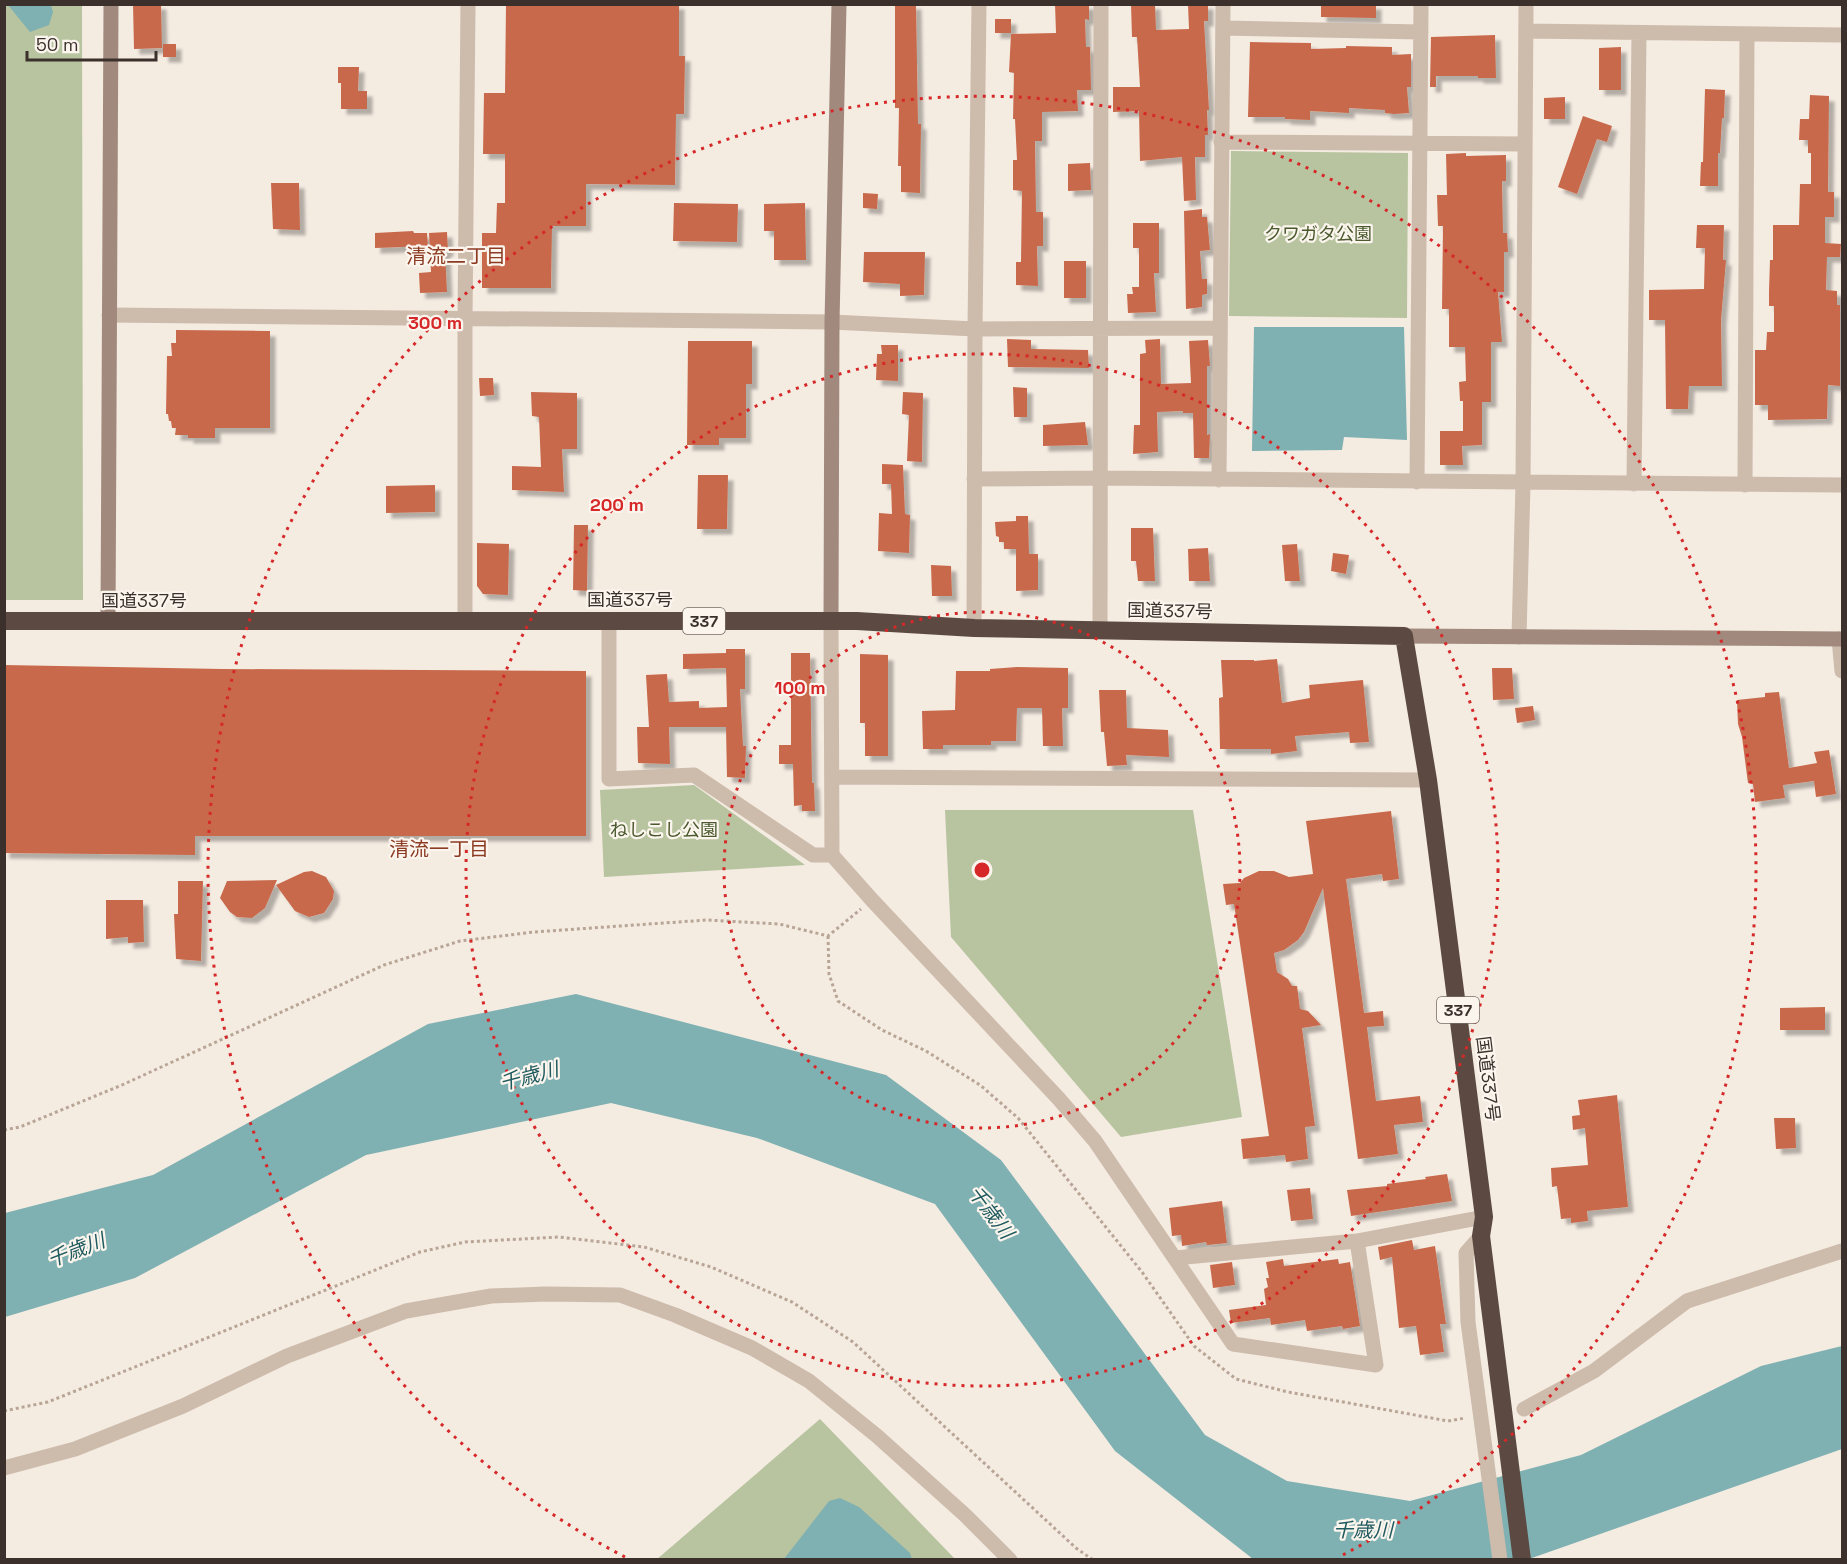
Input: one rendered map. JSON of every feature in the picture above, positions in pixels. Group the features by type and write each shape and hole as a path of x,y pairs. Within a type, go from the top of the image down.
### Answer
{"highway":[{"name":"国道337号","path":"4,621 831,620 974,628 1404,636 1428,780 1484,1217 1481,1236 1522,1560"}],"street":[{"path":"108,622 111,4"},
{"path":"465,621 468,4"},
{"path":"839,4 832,322 832,855 1088,1132 1233,1344 1376,1365 1357,1241"},
{"path":"974,628 979,4"},
{"path":"1100,631 1101,4"},
{"path":"1219,480 1223,4"},
{"path":"1416,482 1421,4"},
{"path":"1519,637 1523,484 1526,4"},
{"path":"1223,28 1421,32"},
{"path":"1526,31 1842,35"},
{"path":"1634,484 1640,33"},
{"path":"1744,485 1747,34"},
{"path":"1221,142 1525,144"},
{"path":"109,315 832,322 975,329 1219,328"},
{"path":"974,479 1100,478 1523,484 1842,485"},
{"path":"609,621 609,779 694,775 813,855 832,855"},
{"path":"1404,636 1841,639 1842,671"},
{"path":"832,777 1428,780"},
{"path":"1175,1258 1357,1241 1484,1217"},
{"path":"1481,1236 1466,1252 1468,1322 1500,1560"},
{"path":"1524,1409 1594,1371 1687,1301 1842,1251"},
{"path":"4,1468 86,1444 183,1406 287,1356 406,1311 491,1296 620,1295 675,1315 752,1348 808,1381 878,1436 965,1515 1010,1560"}],"path":[{"path":"4,1130 20,1127 122,1086 384,965 460,941 534,932 706,920 779,924 828,936 872,900"},
{"path":"4,1411 48,1402 420,1252 465,1242 559,1237 644,1247 711,1267 792,1302 853,1342 1076,1548 1093,1560"}],"green space":[{"path":"5,5 82,5 83,600 5,600"},
{"name":"クワガタ公園","path":"1231,151 1408,153 1407,318 1229,316"},
{"name":"ねしこし公園","path":"694,785 805,865 604,877 600,790"},
{"path":"945,810 1193,810 1242,1117 1121,1137 951,937"},
{"path":"820,1419 955,1559 656,1560"}],"water":[{"path":"8,5 51,5 53,12 49,25 30,32"},
{"path":"1254,327 1404,327 1407,440 1344,437 1342,450 1252,451"},
{"name":"千歳川","path":"576,994 886,1075 1001,1160 1205,1435 1287,1481 1410,1501 1581,1455 1761,1366 1842,1346 1842,1449 1529,1559 1253,1559 1115,1451 935,1204 757,1138 611,1103 366,1155 135,1278 5,1317 5,1213 153,1175 428,1024"},
{"path":"840,1498 859,1507 910,1553 912,1559 784,1559 829,1501"}],"building":[{"path":"133,4 161,4 162,48 134,49"},
{"path":"506,4 679,4 679,56 685,56 684,114 676,114 675,185 586,184 586,226 552,226 551,288 482,288 482,233 496,233 497,203 505,203 505,154 483,154 484,93 505,93"},
{"path":"895,4 916,4 918,124 921,124 920,193 901,192 901,166 898,166 899,108 895,108"},
{"path":"1055,4 1089,4 1089,20 1085,19 1086,47 1090,47 1091,90 1077,90 1078,111 1042,112 1042,141 1035,141 1036,212 1043,212 1043,246 1037,246 1038,286 1016,285 1016,262 1021,262 1022,191 1013,190 1013,160 1017,160 1015,119 1013,119 1014,73 1009,72 1011,34 1056,33"},
{"path":"1131,4 1155,4 1156,30 1189,29 1188,4 1208,4 1208,21 1204,21 1209,110 1207,110 1208,135 1205,135 1205,157 1195,157 1196,200 1184,201 1182,157 1140,161 1139,111 1113,112 1113,87 1140,87 1137,37 1132,37"},
{"path":"1321,4 1376,4 1376,18 1321,17"},
{"path":"995,19 1011,19 1011,33 995,33"},
{"path":"1495,35 1496,78 1436,76 1436,87 1430,87 1431,37"},
{"path":"1250,42 1311,43 1311,49 1346,48 1346,46 1392,47 1392,55 1411,54 1411,87 1407,87 1409,113 1394,114 1385,113 1385,110 1349,108 1349,113 1310,111 1310,120 1248,117"},
{"path":"163,44 176,44 176,57 163,57"},
{"path":"1621,47 1621,90 1599,90 1599,48"},
{"path":"338,67 359,67 358,91 367,91 367,109 341,109 341,83 338,83"},
{"path":"1705,89 1725,90 1724,118 1722,118 1720,153 1718,153 1718,186 1700,186"},
{"path":"1810,95 1829,96 1828,192 1834,192 1834,217 1825,217 1825,243 1841,244 1840,257 1827,257 1826,290 1837,291 1837,305 1840,305 1840,386 1828,385 1827,419 1768,420 1768,405 1755,405 1755,350 1766,350 1767,332 1774,332 1774,306 1769,306 1773,225 1799,225 1800,184 1811,184 1811,153 1808,153 1808,140 1799,140 1800,119 1809,119"},
{"path":"1565,97 1565,119 1544,119 1544,98"},
{"path":"1583,116 1612,126 1607,142 1597,139 1577,194 1558,187"},
{"path":"1466,153 1466,156 1506,155 1506,181 1502,181 1503,233 1507,233 1508,252 1504,252 1504,292 1498,292 1502,342 1491,342 1491,402 1482,402 1482,445 1462,446 1463,465 1440,465 1440,431 1463,431 1463,401 1460,401 1459,382 1466,381 1465,347 1449,347 1449,309 1442,309 1443,226 1438,226 1437,195 1447,195 1446,154"},
{"path":"1090,163 1091,190 1068,191 1068,164"},
{"path":"271,183 299,183 300,230 273,229"},
{"path":"863,193 878,194 877,209 863,208"},
{"path":"674,203 738,204 737,242 673,241"},
{"path":"805,203 806,260 774,260 774,231 764,231 764,204"},
{"path":"1202,209 1202,217 1207,217 1210,250 1200,251 1202,279 1207,279 1207,294 1202,295 1202,307 1186,309 1184,211"},
{"path":"1133,223 1159,223 1159,273 1154,273 1156,312 1128,313 1127,294 1133,294 1132,287 1139,287 1139,248 1133,248"},
{"path":"1697,225 1724,225 1723,260 1726,260 1721,320 1722,386 1689,386 1688,409 1666,409 1665,320 1649,320 1649,290 1704,289 1705,248 1696,248"},
{"path":"413,231 414,233 427,233 428,246 375,248 375,233"},
{"path":"447,232 448,251 445,251 447,292 420,293 419,273 431,272 429,233"},
{"path":"864,252 925,252 924,295 900,296 900,284 863,282"},
{"path":"1064,261 1086,261 1086,298 1064,298"},
{"path":"176,330 270,331 270,428 215,428 215,438 188,438 188,435 175,435 176,428 172,428 168,414 166,414 167,356 172,356 171,343 176,343"},
{"path":"1007,339 1031,340 1031,349 1088,350 1089,368 1008,367"},
{"path":"1160,339 1161,384 1191,383 1189,341 1208,340 1210,366 1207,366 1207,435 1210,434 1209,458 1194,458 1193,413 1183,413 1183,411 1157,412 1158,452 1133,454 1134,425 1140,425 1140,354 1146,353 1145,340"},
{"path":"688,341 752,341 752,384 746,384 746,438 719,438 719,445 687,445"},
{"path":"881,345 898,345 898,381 876,380 877,354 882,354"},
{"path":"479,378 493,378 494,395 480,396"},
{"path":"1013,387 1027,388 1027,417 1014,417"},
{"path":"531,392 577,393 577,449 562,449 564,492 512,490 512,466 541,467 539,417 532,416"},
{"path":"903,392 923,393 922,462 907,461 909,415 902,414"},
{"path":"1085,422 1088,445 1043,446 1043,425"},
{"path":"882,464 903,465 905,514 910,515 909,553 878,551 879,513 892,514 891,484 882,484"},
{"path":"698,475 728,475 727,529 697,529"},
{"path":"435,485 435,512 386,513 386,486"},
{"path":"1016,516 1028,516 1029,554 1038,554 1038,590 1016,591 1016,549 1004,549 1004,542 999,542 999,537 996,536 995,522 1016,521"},
{"path":"574,525 588,525 587,591 573,590"},
{"path":"1131,528 1153,528 1155,581 1138,581 1136,561 1131,561"},
{"path":"477,543 509,544 508,595 483,594 477,586"},
{"path":"1297,544 1300,581 1285,581 1282,545"},
{"path":"1208,548 1210,581 1189,581 1188,549"},
{"path":"1333,553 1349,555 1346,574 1331,571"},
{"path":"931,565 951,566 952,596 932,596"},
{"path":"726,649 745,649 745,689 740,689 743,746 746,746 745,778 727,777 726,727 669,727 670,764 638,763 637,727 649,727 646,675 667,674 669,702 699,701 699,708 727,707 726,668 683,669 683,654 726,653"},
{"path":"791,653 810,653 812,783 814,783 815,811 802,811 802,805 794,806 793,764 779,764 779,745 791,745"},
{"path":"860,654 888,655 888,756 865,756 865,723 860,723"},
{"path":"1277,659 1282,703 1310,698 1309,685 1363,680 1369,742 1350,743 1349,732 1295,736 1297,751 1271,754 1271,749 1220,749 1219,698 1223,697 1221,660"},
{"path":"4,665 586,671 586,836 195,836 195,855 4,853"},
{"path":"1068,668 1068,708 1062,708 1063,746 1043,746 1042,708 1017,708 1016,741 991,741 991,745 943,745 943,749 923,749 922,711 955,710 956,671 990,671 990,669"},
{"path":"1492,668 1512,668 1514,699 1493,700"},
{"path":"1099,690 1126,690 1127,728 1168,730 1169,757 1126,755 1127,765 1107,766 1104,732 1101,732"},
{"path":"1779,692 1789,768 1817,763 1814,752 1829,750 1836,794 1816,797 1814,781 1783,785 1785,798 1755,802 1753,784 1748,783 1738,724 1737,700 1765,697 1765,693"},
{"path":"1533,706 1535,720 1517,723 1515,708"},
{"path":"1391,811 1399,879 1383,881 1382,874 1346,879 1364,1013 1383,1011 1384,1026 1367,1027 1376,1101 1420,1096 1423,1122 1394,1125 1398,1154 1358,1159 1323,888 1304,932 1298,940 1284,950 1274,953 1277,972 1288,979 1292,986 1297,986 1300,1009 1308,1011 1321,1025 1302,1028 1315,1126 1305,1127 1308,1159 1286,1162 1285,1155 1243,1159 1241,1139 1269,1136 1234,904 1226,905 1223,884 1240,883 1244,878 1259,871 1274,871 1289,877 1313,874 1306,821"},
{"path":"312,871 326,877 334,891 333,899 324,913 309,917 295,911 276,885 304,872"},
{"path":"277,880 265,908 252,918 237,917 230,912 220,898 227,881"},
{"path":"178,881 203,881 201,961 176,959 174,914 178,914"},
{"path":"106,900 143,900 144,942 128,943 128,937 106,939"},
{"path":"1825,1007 1825,1030 1780,1030 1780,1008"},
{"path":"1617,1095 1628,1207 1587,1211 1588,1221 1571,1223 1571,1218 1561,1219 1557,1186 1552,1187 1551,1168 1588,1165 1585,1128 1573,1130 1572,1116 1580,1115 1578,1100"},
{"path":"1774,1118 1795,1118 1796,1148 1776,1149"},
{"path":"1447,1174 1452,1201 1351,1216 1347,1190 1387,1186 1387,1184"},
{"path":"1310,1188 1313,1219 1291,1221 1287,1190"},
{"path":"1222,1201 1227,1243 1207,1245 1206,1242 1182,1246 1181,1235 1172,1236 1169,1208"},
{"path":"1412,1240 1414,1250 1435,1246 1446,1324 1440,1324 1444,1352 1420,1355 1416,1326 1399,1328 1392,1257 1380,1260 1378,1247"},
{"path":"1283,1259 1284,1266 1338,1259 1339,1264 1350,1262 1360,1326 1307,1331 1305,1320 1271,1325 1270,1318 1231,1323 1229,1310 1266,1305 1264,1289 1268,1287 1266,1278 1269,1278 1266,1262"},
{"path":"1232,1262 1235,1285 1213,1288 1210,1265"}],"district":[{"name":"清流二丁目","path":"456,256"},
{"name":"清流一丁目","path":"439,849"}]}
